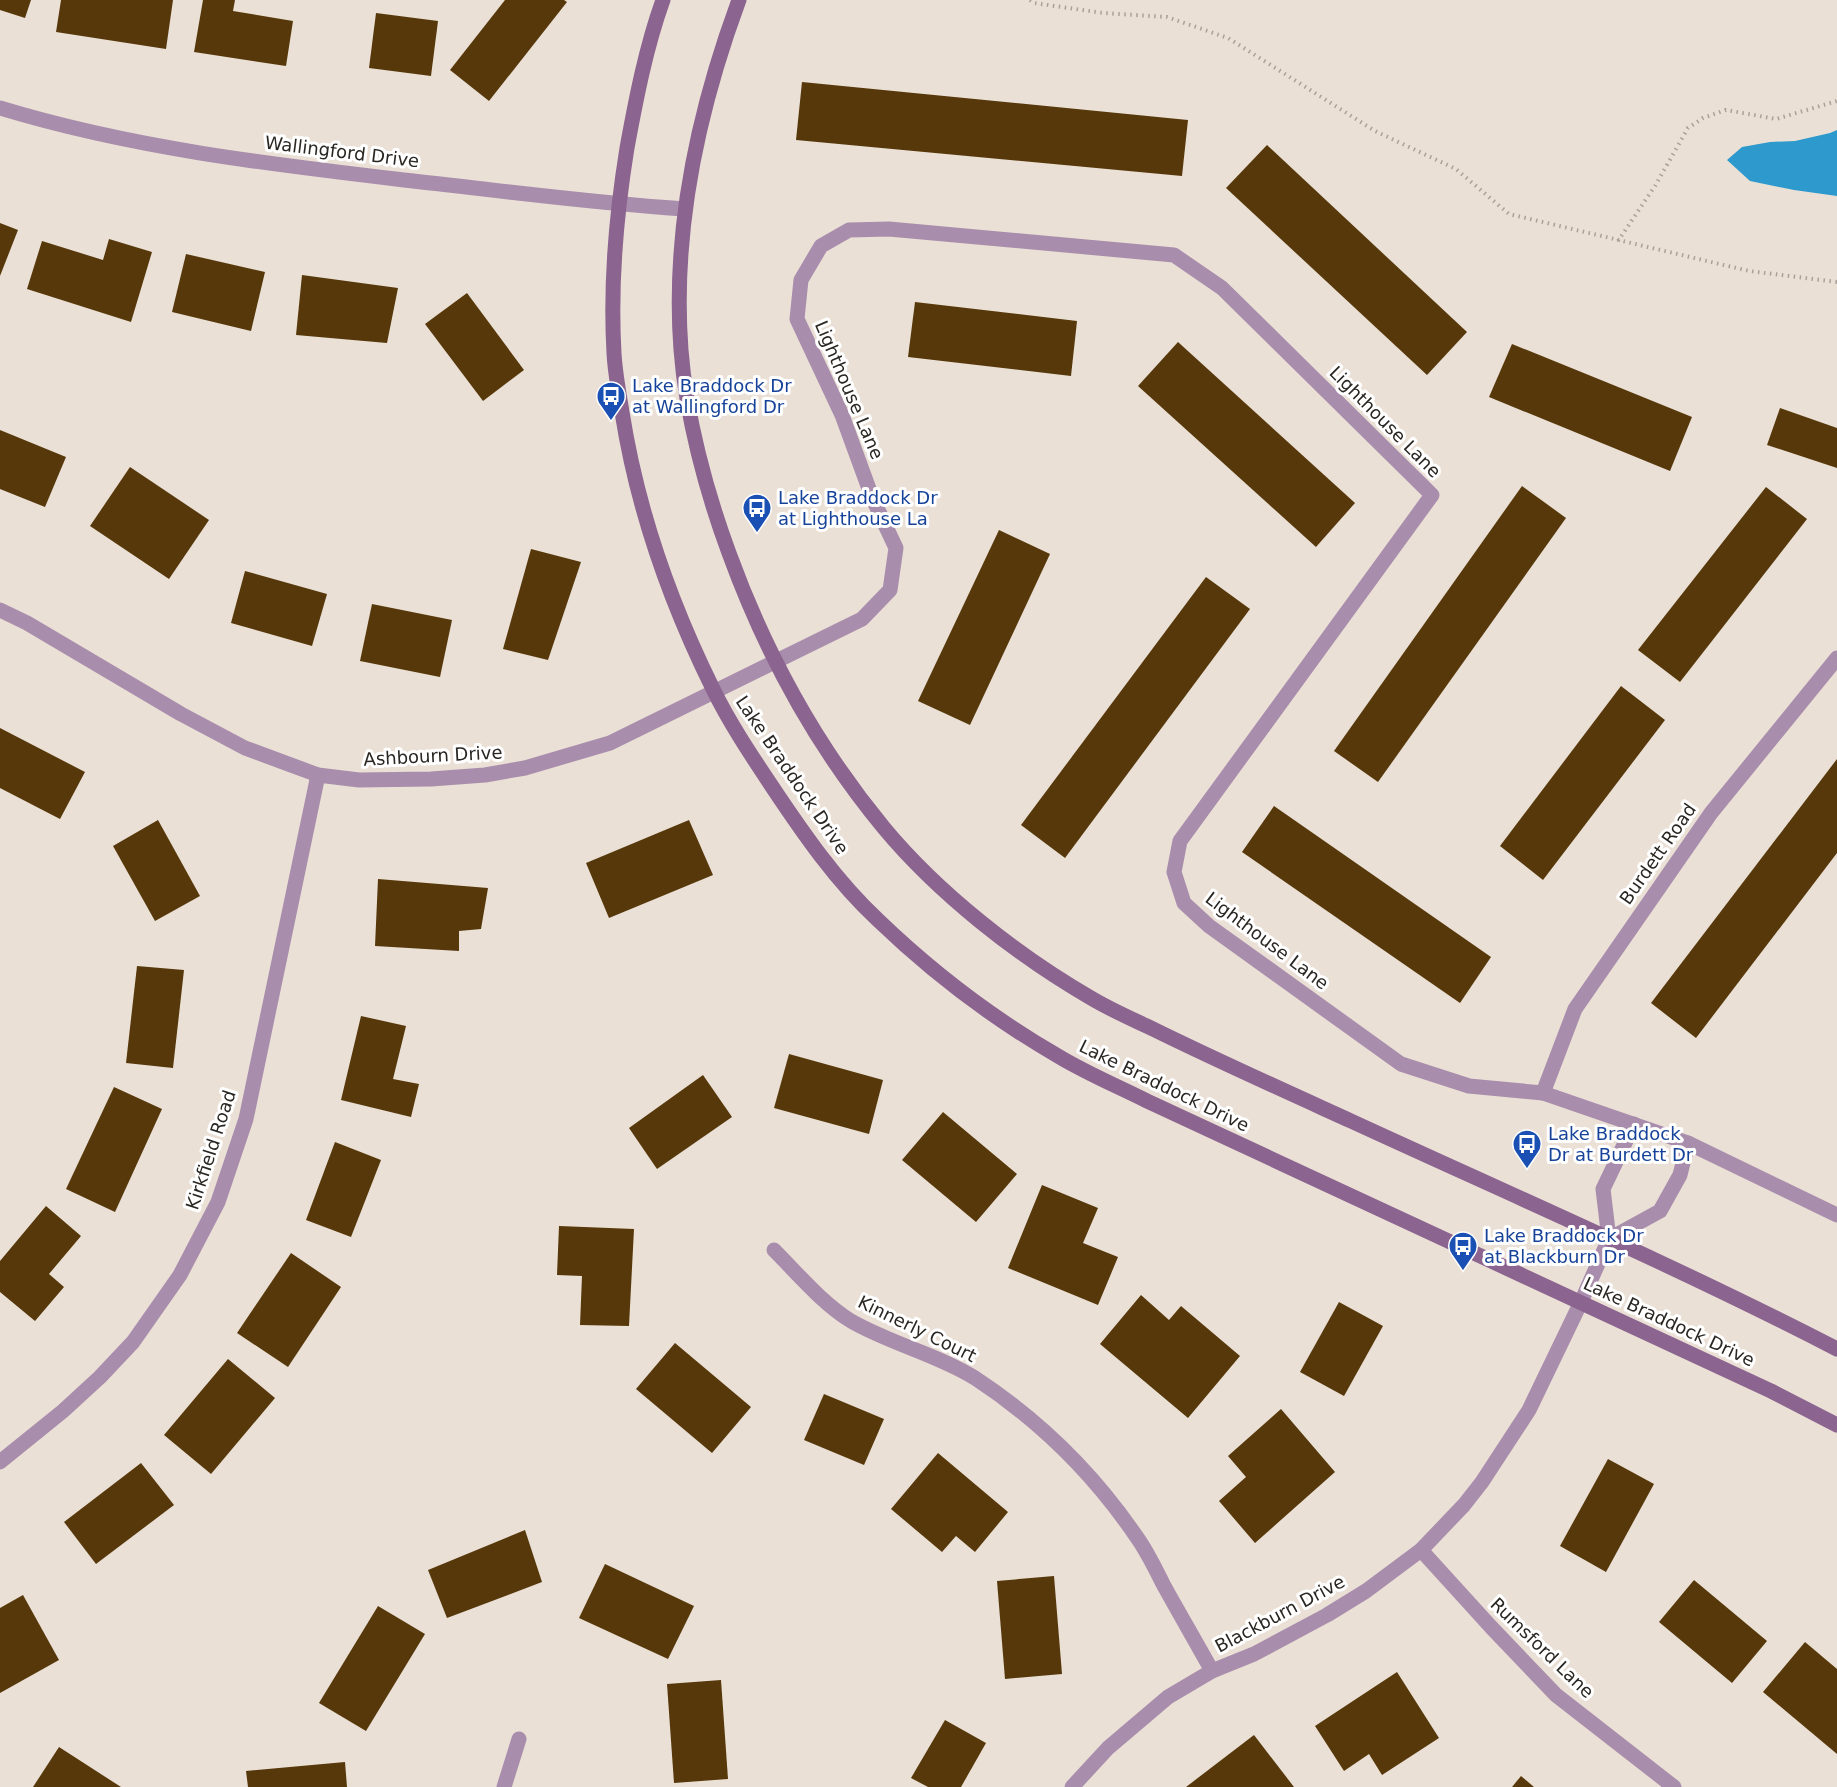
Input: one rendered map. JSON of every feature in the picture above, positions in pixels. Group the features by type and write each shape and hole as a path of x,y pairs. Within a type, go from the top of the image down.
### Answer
{"street":[{"name":"Lake Braddock Drive","path":"663,0 634,106 618,204 613,275 614,356 627,444 650,533 713,691 754,760 796,823 834,874 877,919 932,968 999,1018 1059,1057 1147,1101 1771,1391 1837,1425"},
{"path":"739,0 704,109 685,209 680,277 681,351 693,430 714,513 740,583 775,661 811,725 886,830 924,871 974,916 1038,964 1092,999 1176,1041 1609,1239 1837,1349"},
{"name":"Wallingford Drive","path":"0,108 141,142 269,164 618,204 685,209"},
{"name":"Lighthouse Lane","path":"713,691 862,619 890,590 896,548 872,497 842,415 797,319 801,280 821,246 849,230 889,229 1174,255 1222,288 1432,495 1180,841 1174,872 1184,903 1209,926 1401,1064 1469,1086 1543,1093 1634,1124 1688,1143 1837,1215"},
{"name":"Ashbourn Drive","path":"0,610 27,623 181,714 245,748 318,775 359,780 431,779 485,775 525,768 610,744 713,691"},
{"name":"Burdett Road","path":"1543,1093 1575,1009 1712,813 1837,658"},
{"name":"Kirkfield Road","path":"0,1462 63,1411 133,1342 180,1275 218,1202 246,1119 318,775"},
{"path":"1609,1239 1603,1189 1634,1124"},
{"path":"1609,1239 1660,1211 1680,1175 1688,1143"},
{"name":"Blackburn Drive","path":"1072,1787 1107,1748 1168,1697 1212,1671 1254,1654 1327,1616 1366,1591 1421,1550 1464,1505 1482,1482 1529,1410 1609,1239"},
{"name":"Kinnerly Court","path":"774,1250 821,1298 850,1320 873,1332 933,1356 974,1378 1024,1414 1065,1449 1104,1491 1138,1538 1212,1671"},
{"name":"Rumsford Lane","path":"1421,1550 1556,1695 1674,1787"},
{"path":"504,1787 519,1739"}],"path":[{"path":"1030,0 1034,3 1103,13 1167,17 1228,38 1375,131 1456,170 1509,214 1749,271 1837,282"},
{"path":"1618,241 1655,186 1688,128 1702,118 1726,110 1776,119 1837,102"}],"water":[{"path":"1837,130 1837,196 1750,181 1727,160 1742,147 1770,142 1795,141"}],"building":[{"path":"0,0 31,0 25,18 0,10"},
{"path":"61,0 173,0 166,49 56,32"},
{"path":"203,0 235,0 233,11 293,21 286,66 194,52"},
{"path":"505,0 564,0 567,2 489,101 450,70"},
{"path":"376,13 438,21 431,76 369,68"},
{"path":"802,82 1188,120 1182,176 796,140"},
{"path":"1267,145 1467,332 1427,375 1226,188"},
{"path":"0,223 18,230 0,276"},
{"path":"109,239 152,252 131,322 27,289 42,241 103,260"},
{"path":"186,254 265,272 251,331 172,312"},
{"path":"302,275 398,288 387,343 296,335"},
{"path":"467,293 524,370 483,401 425,324"},
{"path":"915,302 1077,321 1071,376 908,357"},
{"path":"1178,342 1355,503 1316,547 1138,386"},
{"path":"1512,344 1692,417 1670,471 1489,397"},
{"path":"1780,408 1837,428 1837,468 1767,445"},
{"path":"0,430 66,457 45,507 0,489"},
{"path":"130,467 209,520 169,579 90,526"},
{"path":"1522,486 1566,518 1378,782 1334,751"},
{"path":"1766,487 1807,519 1680,682 1638,650"},
{"path":"999,530 1050,554 970,725 918,701"},
{"path":"531,549 581,562 548,660 503,649"},
{"path":"245,571 327,594 312,646 231,623"},
{"path":"1206,577 1250,609 1065,858 1021,825"},
{"path":"372,604 452,620 440,677 360,661"},
{"path":"1621,686 1665,720 1543,880 1500,846"},
{"path":"0,728 85,772 60,819 0,788"},
{"path":"1837,759 1837,853 1696,1038 1651,1003"},
{"path":"1274,806 1491,957 1460,1003 1242,852"},
{"path":"158,820 200,896 155,921 113,846"},
{"path":"689,820 713,875 609,918 586,863"},
{"path":"378,879 488,888 481,929 459,931 459,951 375,946"},
{"path":"137,966 184,970 173,1068 126,1063"},
{"path":"361,1016 406,1026 393,1079 419,1084 411,1117 341,1100"},
{"path":"789,1054 883,1080 869,1134 774,1108"},
{"path":"703,1075 732,1117 657,1169 629,1128"},
{"path":"114,1087 162,1109 115,1212 66,1189"},
{"path":"943,1112 1017,1174 976,1222 902,1160"},
{"path":"335,1142 381,1160 351,1237 306,1220"},
{"path":"1042,1185 1098,1208 1083,1243 1118,1257 1098,1305 1008,1268"},
{"path":"46,1206 81,1236 49,1274 64,1287 35,1321 0,1292 0,1261"},
{"path":"559,1226 634,1229 629,1326 580,1325 582,1276 557,1275"},
{"path":"291,1253 341,1287 288,1367 237,1333"},
{"path":"1141,1295 1169,1320 1181,1306 1240,1356 1188,1418 1100,1344"},
{"path":"1339,1302 1383,1326 1344,1396 1300,1372"},
{"path":"675,1343 751,1407 712,1453 636,1389"},
{"path":"228,1359 275,1398 211,1474 164,1435"},
{"path":"824,1394 884,1419 864,1465 804,1440"},
{"path":"1281,1409 1335,1472 1255,1543 1219,1501 1246,1477 1228,1456"},
{"path":"938,1453 1008,1512 975,1552 956,1536 942,1552 891,1509"},
{"path":"1608,1459 1654,1484 1606,1572 1560,1546"},
{"path":"141,1463 174,1505 96,1564 64,1522"},
{"path":"525,1530 542,1582 447,1618 428,1570"},
{"path":"605,1564 694,1606 668,1659 579,1618"},
{"path":"1054,1576 1062,1674 1005,1679 997,1581"},
{"path":"1694,1580 1767,1641 1732,1683 1659,1622"},
{"path":"23,1595 59,1660 0,1693 0,1608"},
{"path":"378,1606 425,1634 366,1731 319,1703"},
{"path":"1805,1642 1837,1669 1837,1754 1763,1692"},
{"path":"1397,1672 1439,1738 1382,1775 1369,1754 1344,1771 1315,1726"},
{"path":"721,1680 728,1779 674,1783 667,1684"},
{"path":"945,1720 986,1743 961,1787 928,1787 911,1778"},
{"path":"1254,1735 1294,1787 1186,1787"},
{"path":"59,1747 121,1787 33,1787"},
{"path":"345,1762 347,1787 248,1787 246,1771"},
{"path":"1521,1776 1534,1787 1512,1787"}],"place":[{"name":"Lake Braddock Dr at Wallingford Dr","path":"611,422"},
{"name":"Lake Braddock Dr at Lighthouse La","path":"757,534"},
{"name":"Lake Braddock Dr at Burdett Dr","path":"1527,1170"},
{"name":"Lake Braddock Dr at Blackburn Dr","path":"1463,1272"}]}
